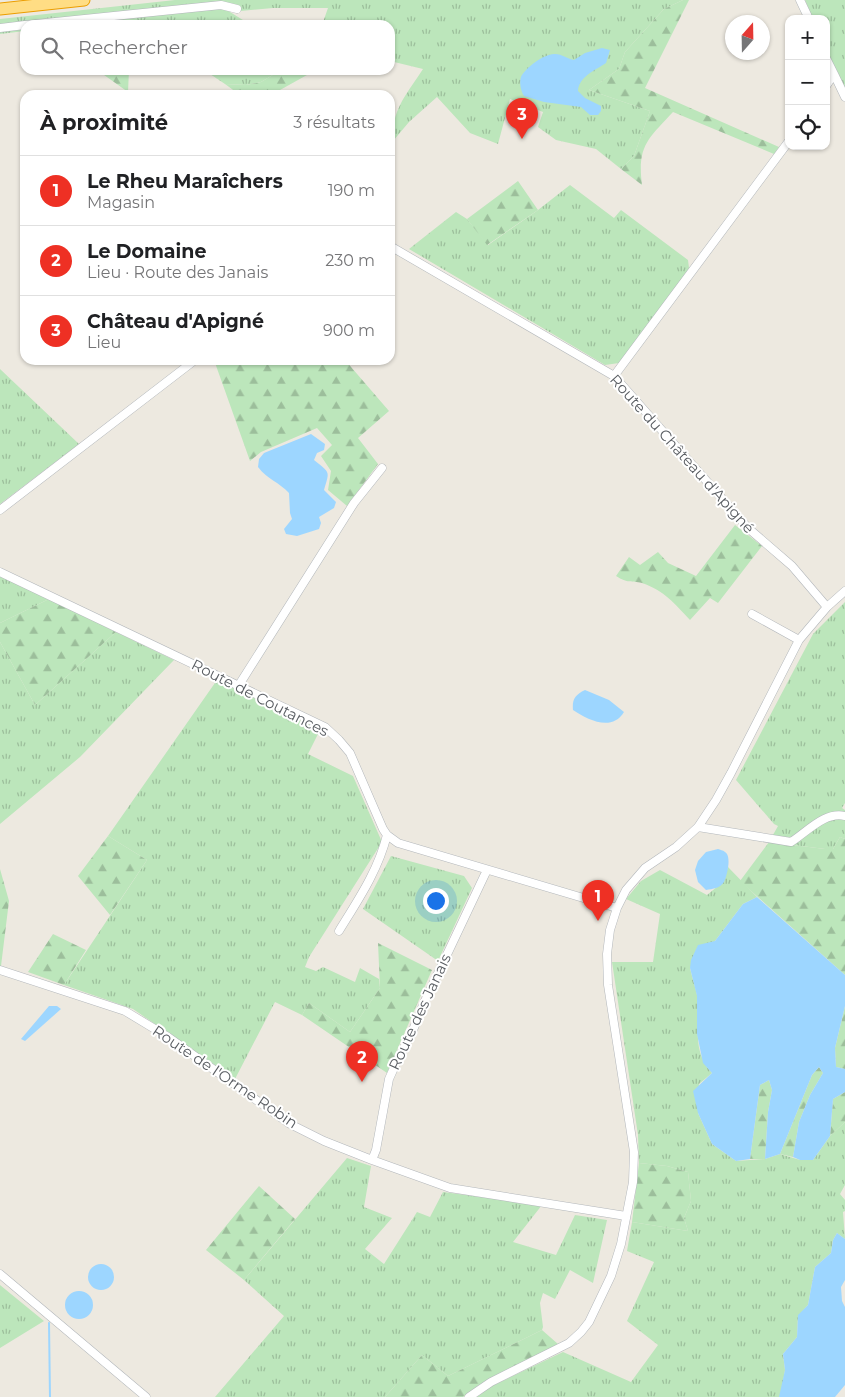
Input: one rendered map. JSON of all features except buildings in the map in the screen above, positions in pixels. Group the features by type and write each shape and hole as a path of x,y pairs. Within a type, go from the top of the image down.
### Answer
{"highway":[{"path":"0,9 84,0"}],"street":[{"path":"800,0 807,15"},
{"path":"74,20 221,5 237,9"},
{"path":"0,28 20,26"},
{"path":"827,60 845,97"},
{"path":"830,80 834,74"},
{"path":"614,376 785,146"},
{"name":"Route du Château d'Apigné","path":"395,249 614,376 748,528 792,566 828,607"},
{"path":"0,510 188,365"},
{"path":"239,685 354,503 382,468"},
{"name":"Route de Coutances","path":"0,572 325,727 350,753 387,836"},
{"path":"469,1397 491,1382 569,1343 582,1332 589,1322 611,1276 621,1244 633,1182 634,1152 608,985 606,954 610,930 617,908 626,890 645,868 676,847 698,827 731,773 799,640 845,591"},
{"path":"752,614 799,640"},
{"path":"698,827 791,842 826,818 837,814 845,816"},
{"path":"339,931 376,868 387,836 410,848 617,908"},
{"name":"Route des Janais","path":"372,1160 376,1150 389,1079 411,1036 424,1003 487,870"},
{"name":"Route de l'Orme Robin","path":"0,970 125,1011 168,1037 290,1124 324,1141 372,1160 450,1188 626,1216"},
{"path":"0,1274 146,1397"}],"green space":[{"path":"175,0 683,0 664,9 625,52 619,69 589,90 650,111 634,156 621,169 596,149 556,140 538,127 543,112 510,99 498,144 470,133 437,97 409,122 395,139 397,111 423,69 395,62 395,20 324,20 328,8 273,8 230,12 243,20 20,20 20,32 0,34 0,19"},
{"path":"683,0 689,0 645,88 779,147 774,154 673,112 646,144 641,161 642,185 621,169 634,156 650,111 589,90 619,69 625,52 664,9"},
{"path":"805,0 845,0 845,89 830,57 830,15 811,15"},
{"path":"104,75 129,75 128,90 125,90"},
{"path":"212,75 273,75 261,82 246,85 225,84"},
{"path":"273,75 307,75 280,90 233,90 225,84 246,85 261,82"},
{"path":"518,181 538,210 487,245 467,219"},
{"path":"570,185 614,218 621,210 688,260 689,268 685,276 619,363 605,365 409,249 456,212 467,219 488,245"},
{"path":"216,365 349,365 389,411 358,438 378,464 347,506 328,490 331,471 321,456 332,445 317,428 261,452 250,461"},
{"path":"0,369 79,444 0,504"},
{"path":"735,525 762,546 718,603 710,598 690,620 669,598 657,590 642,583 627,581 616,576 629,557 640,565 658,552 668,563 696,576"},
{"path":"0,576 49,599 0,623"},
{"path":"49,599 116,632 35,705 0,642 0,623"},
{"path":"845,602 845,803 842,808 845,810 845,839 840,837 833,849 769,842 778,826 774,824 736,780 813,634"},
{"path":"116,632 174,660 80,757 0,824 0,642 35,705"},
{"path":"217,680 320,730 308,754 353,776 382,842 309,957 305,967 316,971 323,967 355,982 360,968 379,979 380,988 350,1032 309,1003 302,1015 275,1002 235,1079 133,1009 64,985 147,860 108,836"},
{"path":"108,836 147,860 110,915 78,876"},
{"path":"840,837 845,839 845,975 740,881 769,842 833,849"},
{"path":"391,856 464,876 472,888 438,961 363,909"},
{"path":"728,867 757,897 743,904 715,941 690,968 697,995 698,1036 701,1055 712,1073 699,1084 698,1113 712,1144 736,1161 765,1159 780,1154 800,1160 813,1160 830,1136 845,1122 845,1185 840,1194 845,1200 845,1211 843,1212 845,1239 837,1233 833,1240 831,1253 815,1267 808,1305 798,1316 797,1337 783,1354 785,1370 781,1394 779,1397 477,1397 490,1387 563,1352 631,1382 658,1345 627,1321 654,1262 627,1251 632,1222 688,1231 684,1218 691,1201 688,1172 667,1166 639,1163 638,1135 612,962 653,962 660,914 626,899 641,881 660,870 707,895 723,882"},
{"path":"0,869 9,901 1,966 0,966"},
{"path":"53,934 86,950 64,985 28,972"},
{"path":"378,943 432,970 387,1073 302,1015 309,1003 350,1032 380,988"},
{"path":"845,1006 845,1069 836,1067 835,1048"},
{"path":"819,1067 823,1073 810,1095 799,1122 793,1157 780,1154 812,1075"},
{"path":"769,1080 772,1090 768,1112 765,1159 750,1159 760,1085"},
{"path":"845,1092 845,1122 830,1136 833,1099"},
{"path":"347,1158 371,1166 364,1207 392,1218 365,1249 384,1264 417,1212 430,1217 443,1192 542,1205 513,1242 556,1255 575,1215 607,1220 593,1283 570,1270 555,1299 543,1293 540,1303 542,1330 448,1376 422,1355 385,1397 215,1397 284,1316 244,1280"},
{"path":"639,1163 667,1166 688,1172 691,1201 684,1218 688,1231 632,1222"},
{"path":"259,1186 295,1219 244,1280 206,1250"},
{"path":"0,1285 44,1321 0,1348"},
{"path":"542,1330 558,1344 479,1385 463,1397 385,1397 422,1355 448,1376"}],"water":[{"path":"602,48 610,50 606,63 581,81 578,91 585,98 601,106 601,111 598,115 590,115 581,107 544,102 524,96 520,82 521,77 527,69 541,58 555,54 574,60 585,53"},
{"path":"311,434 325,444 324,450 317,453 314,460 326,470 328,475 324,490 336,502 334,508 319,517 321,523 319,529 297,536 286,534 284,529 292,519 289,493 258,467 259,459 264,453"},
{"path":"585,690 609,700 624,712 613,722 607,723 579,714 573,710 573,703 577,696"},
{"path":"718,849 724,851 728,858 724,882 714,889 706,890 698,882 695,870 698,861 706,852"},
{"path":"757,897 845,975 845,1006 835,1048 836,1067 845,1069 845,1092 833,1099 830,1136 813,1160 800,1160 793,1157 799,1122 810,1095 823,1073 819,1067 812,1075 780,1154 765,1159 768,1112 772,1090 769,1080 760,1085 750,1159 736,1161 712,1144 698,1113 693,1091 712,1073 703,1063 697,1034 697,996 690,968 691,960 698,945 715,941 743,904"},
{"path":"49,1006 57,1006 61,1009 25,1041 21,1039"},
{"path":"837,1233 845,1239 845,1280 841,1287 842,1301 845,1307 845,1385 835,1397 779,1397 785,1370 783,1354 797,1337 798,1315 808,1305 815,1267 831,1253 833,1240"},
{"path":"101,1264 110,1268 114,1277 110,1286 101,1290 92,1286 88,1277 92,1268"},
{"path":"79,1291 89,1295 93,1305 89,1315 79,1319 69,1315 65,1305 69,1295"}],"waterway":[{"path":"49,1323 50,1397"}],"place":[{"name":"Château d'Apigné","path":"522,139"},
{"name":"Le Rheu Maraîchers","path":"598,921"},
{"name":"Le Domaine","path":"362,1082"}]}
